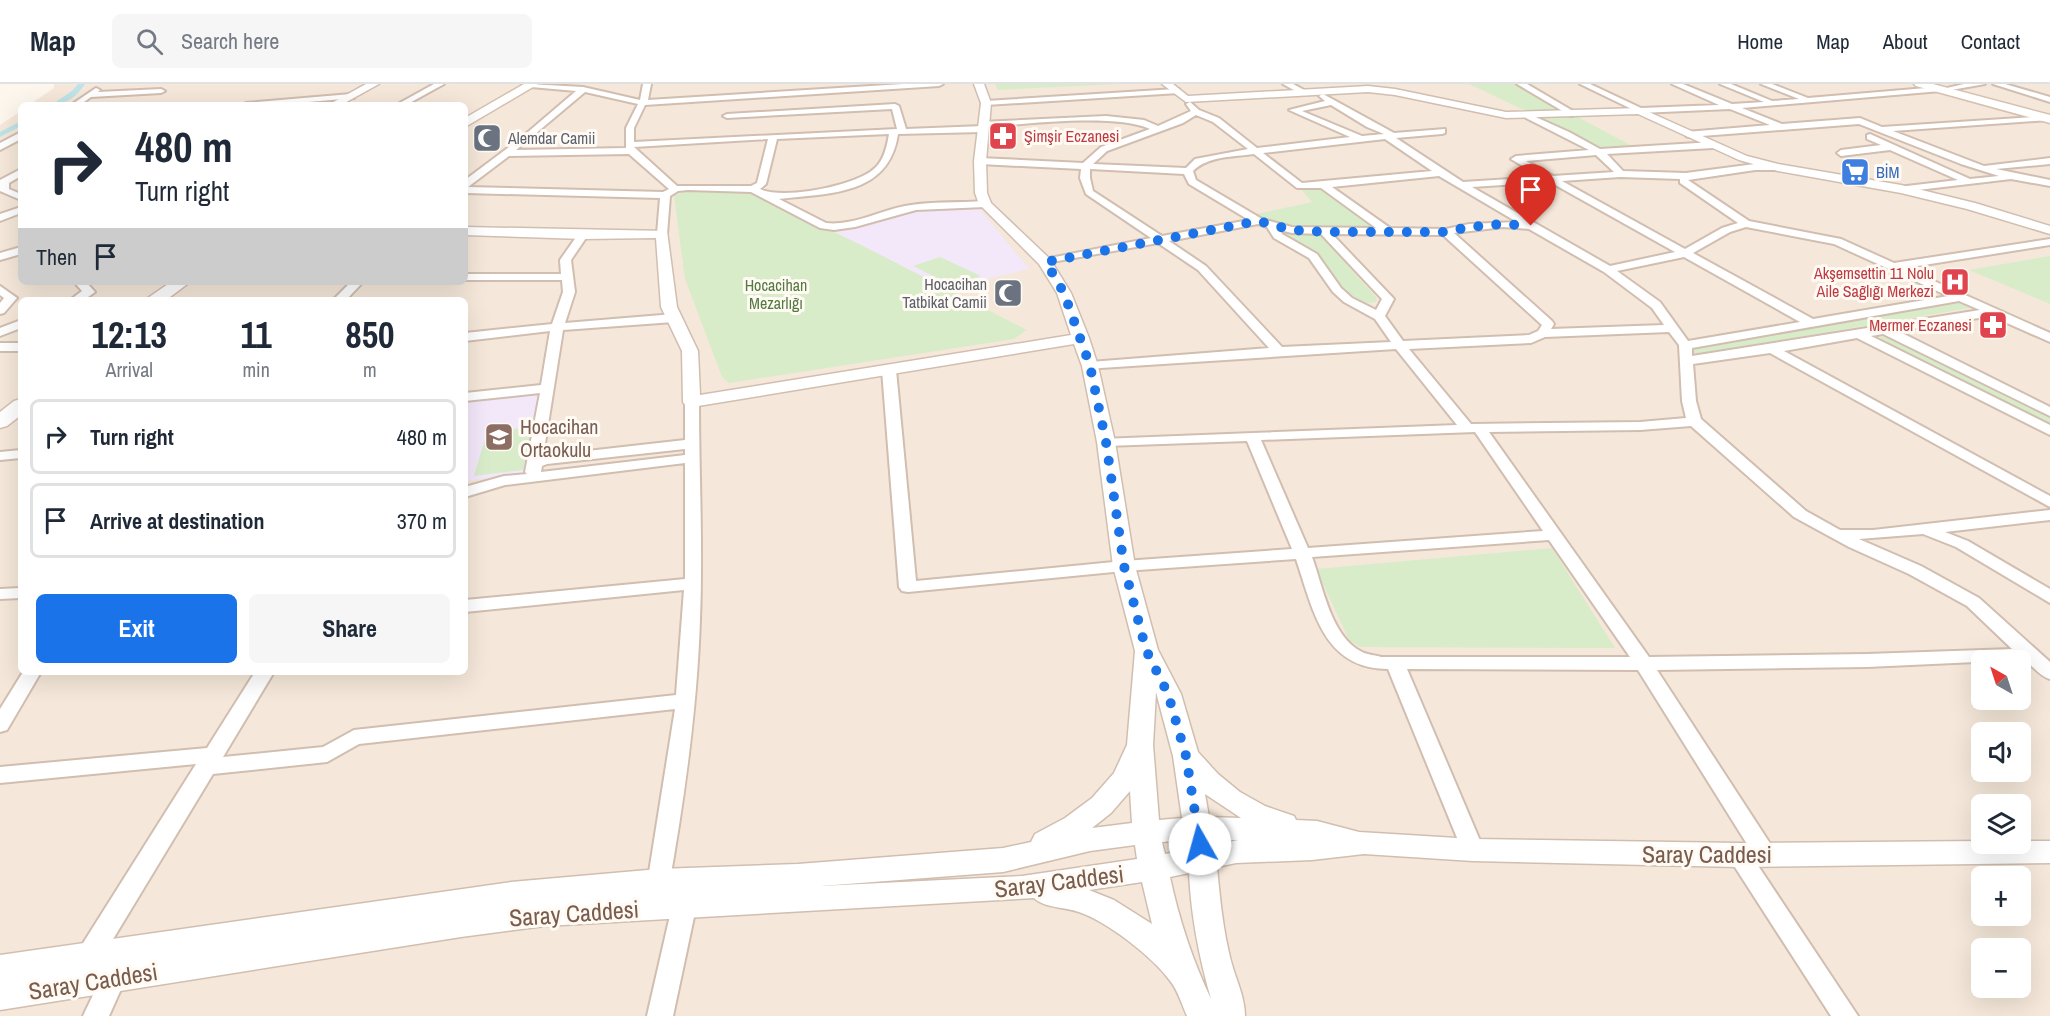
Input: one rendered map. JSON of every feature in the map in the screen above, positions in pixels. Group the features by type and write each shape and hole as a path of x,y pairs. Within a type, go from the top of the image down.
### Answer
{"main road":[{"path":"468,113 521,84"},
{"path":"468,121 532,84"},
{"path":"1920,84 1952,88 2049,117"},
{"path":"1938,86 2049,117"},
{"path":"159,297 177,285"},
{"path":"174,297 192,285"},
{"path":"0,412 18,398"},
{"path":"0,422 18,407"}],"street":[{"path":"79,102 100,84"},
{"path":"339,102 374,84"},
{"path":"406,102 440,84"},
{"path":"532,84 583,89 643,103 769,95 814,88 939,84"},
{"path":"648,84 643,103 638,108 630,128 630,148 675,189"},
{"path":"768,84 773,112"},
{"path":"979,84 986,103 980,161 981,193 985,204 1046,262 1064,293 1090,366 1106,442 1124,566 1146,650 1168,694 1186,756 1202,860 1206,915 1216,963 1229,1005 1229,1016"},
{"path":"1287,84 1302,91"},
{"path":"1521,84 1574,114"},
{"path":"1584,84 1743,158 1778,167 1900,189 1971,206 2050,230"},
{"path":"1676,84 1782,128"},
{"path":"1724,84 1774,103"},
{"path":"1768,85 1798,84"},
{"path":"1952,88 1981,84"},
{"path":"1997,84 2050,100"},
{"path":"768,197 842,186 868,177 880,169 898,131 892,85"},
{"path":"1768,85 1813,100"},
{"path":"1186,99 1358,89 1395,92 1486,112 1529,116 1774,103 1938,86"},
{"path":"986,103 1172,88 1186,99 1196,112 1216,120 1300,186 1441,173"},
{"path":"468,186 583,89"},
{"path":"88,96 165,90 146,100"},
{"path":"1314,90 1370,126 1392,135 1441,173 1608,270 1656,306 1685,345 1689,401 1694,421 1800,514 1915,570 1972,602 2024,650"},
{"path":"281,102 351,96"},
{"path":"726,128 728,98"},
{"path":"1332,102 1293,110 1362,138"},
{"path":"508,153 630,148 726,128 773,112 895,106"},
{"path":"1196,112 1104,149 1086,165 1085,178 1089,192 1202,268 1279,351"},
{"path":"1529,116 1599,152 1614,163 1620,174"},
{"path":"1689,134 1782,128 1858,126 1878,129 2049,117"},
{"path":"726,128 773,137 1106,118 1144,123 1157,129"},
{"path":"1811,323 1516,159 1710,143 1858,126 1891,147 1968,181"},
{"path":"1878,129 1964,162 2015,177 2050,183"},
{"path":"980,161 1188,171 1198,161 1256,151 1442,131"},
{"path":"0,147 18,137"},
{"path":"753,189 760,183 773,137"},
{"path":"1841,153 1916,145"},
{"path":"1984,167 2050,161"},
{"path":"1461,185 1620,174 1686,176 1755,167 1778,167"},
{"path":"1188,171 1192,182 1258,221 1292,230 1446,232 1491,225 1531,226"},
{"path":"18,174 2,183 4,190 18,196"},
{"path":"1900,189 2050,175"},
{"path":"1686,176 1683,181 1746,224 1837,241 2050,338"},
{"path":"1323,185 1386,230"},
{"path":"468,188 665,195 675,189 688,187 753,189 832,228 843,227 903,209 985,204"},
{"path":"656,894 679,754 693,584 690,351 669,308 662,234 665,195"},
{"path":"0,218 18,211"},
{"path":"1046,262 1258,221"},
{"path":"1608,270 1686,253 1726,230 1746,224"},
{"path":"1271,225 1278,236 1312,256 1342,295 1379,316 1400,346 1474,429 1554,535 1645,665 1845,1016"},
{"path":"468,231 583,235 662,234"},
{"path":"1325,232 1388,300 1379,316"},
{"path":"1446,232 1548,324 1543,333"},
{"path":"537,471 557,327 569,292 565,260 583,235"},
{"path":"1894,266 2050,242"},
{"path":"0,257 18,251"},
{"path":"1916,276 2050,252"},
{"path":"468,277 567,277"},
{"path":"81,297 89,292 83,285"},
{"path":"342,297 354,285"},
{"path":"0,289 11,298 0,310"},
{"path":"1685,345 1958,298"},
{"path":"1685,361 1860,335 1991,312"},
{"path":"468,337 674,318"},
{"path":"0,332 18,325"},
{"path":"1090,366 1279,351 1531,339 1543,333 1673,328"},
{"path":"1887,330 2050,412"},
{"path":"1860,335 2050,431"},
{"path":"692,402 1081,338"},
{"path":"0,347 18,347"},
{"path":"1772,349 2050,502"},
{"path":"889,370 908,587 1124,566 1554,535"},
{"path":"468,397 548,388"},
{"path":"1106,442 1474,429 1640,426 1694,421"},
{"path":"1253,438 1302,553 1327,625 1340,643 1356,657 1381,663 1645,665 1971,657"},
{"path":"468,491 537,471 546,460 692,451"},
{"path":"0,456 18,454"},
{"path":"1835,533 1873,536 2050,515"},
{"path":"1926,529 1962,544 2050,597"},
{"path":"468,606 693,584"},
{"path":"0,594 18,592"},
{"path":"1146,650 1140,745 1146,832 1162,910 1182,971 1203,1016"},
{"path":"2031,657 2050,673"},
{"path":"1395,663 1473,850"},
{"path":"0,725 30,675"},
{"path":"88,956 263,675"},
{"path":"0,775 327,754 354,737 684,701"},
{"path":"1003,860 1057,837 1103,805 1131,770 1140,745"},
{"path":"1186,756 1214,787 1245,809 1263,818 1317,832"},
{"name":"Saray Caddesi","path":"687,892 798,876 1003,860 1090,840 1197,828 1317,832 1364,843 1473,850 1752,855 2050,852"},
{"name":"Saray Caddesi","path":"0,969 512,894 1022,888 1202,860 1236,852 1312,849 1364,843"},
{"path":"1022,888 1068,896 1112,912 1135,927 1182,971"},
{"path":"660,1016 687,892"},
{"name":"Saray Caddesi","path":"0,996 656,894"},
{"path":"96,1016 114,978"}],"shaded area":[{"path":"54,84 2050,84 2050,1016 0,1016 0,125 18,113 18,285 468,285 468,102 33,102 54,88"},
{"path":"977,206 1029,269 946,288 834,232 908,210"},
{"name":"Hocacihan Ortaokulu","path":"544,390 525,474 468,481 468,399"}],"green space":[{"path":"995,84 1120,84 998,90"},
{"path":"1469,84 1517,84 1566,112 1528,112"},
{"path":"1574,115 1634,147 1598,149 1538,117"},
{"path":"1319,187 1371,226 1310,227 1275,222 1252,215 1312,202 1300,188"},
{"name":"Hocacihan Mezarlığı","path":"694,188 747,190 1027,330 1014,339 729,383 722,377 685,279 674,196"},
{"path":"1281,232 1320,235 1376,297 1377,301 1368,303 1359,301 1343,288 1317,255"},
{"path":"2050,256 2050,304 1969,270"},
{"path":"940,257 981,276 953,286 913,266"},
{"path":"1959,303 1970,308 1692,355 1690,348"},
{"path":"1887,336 2050,416 2050,427 1875,339"},
{"path":"533,427 523,470 474,476 487,432"},
{"path":"1552,548 1615,648 1360,647 1349,640 1316,569"}],"waterway":[{"path":"60,102 75,93 82,84"},
{"path":"0,135 18,125"}],"place":[{"name":"Şimşir Eczanesi","path":"1003,136"},
{"name":"Alemdar Camii","path":"487,138"},
{"name":"BİM","path":"1855,172"},
{"name":"Akşemsettin 11 Nolu Aile Sağlığı Merkezi","path":"1955,282"},
{"name":"Hocacihan Tatbikat Camii","path":"1008,293"},
{"name":"Mermer Eczanesi","path":"1993,325"},
{"name":"Hocacihan Ortaokulu","path":"499,437"}],"route":[{"path":"1200,844 1186,756 1168,694 1146,650 1124,566 1106,442 1090,366 1064,293 1046,262 1258,221 1292,230 1325,232 1386,230 1446,232 1503,224 1531,226"}]}
